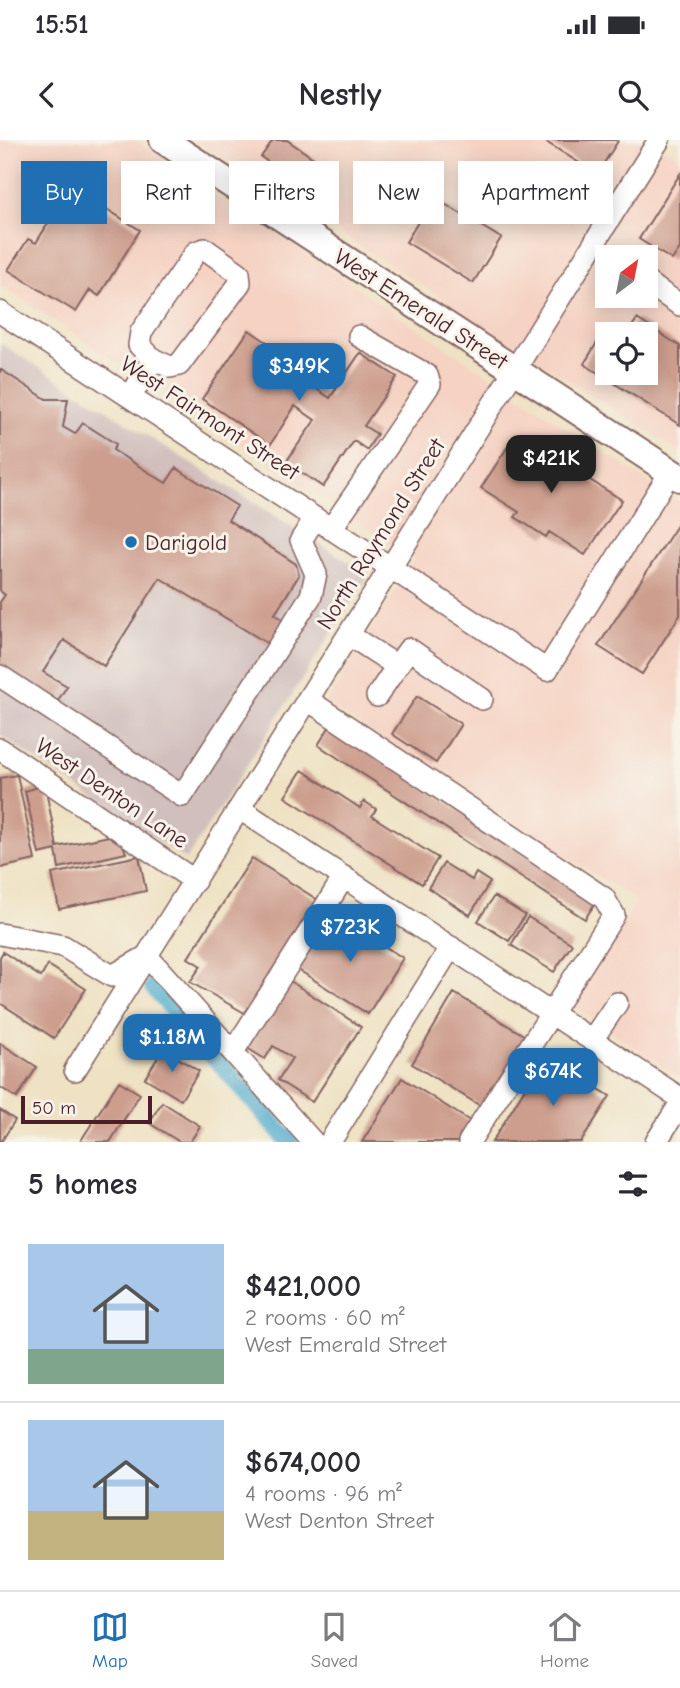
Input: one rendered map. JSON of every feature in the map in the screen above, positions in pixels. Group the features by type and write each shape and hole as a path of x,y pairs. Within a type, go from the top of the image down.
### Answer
{"main road":[{"name":"West Emerald Street","path":"163,140 676,475"}],"street":[{"name":"North Raymond Street","path":"604,245 659,140"},
{"path":"205,249 239,273 240,283 179,365 170,367 153,359 139,345 141,332 196,252 205,249"},
{"name":"North Raymond Street","path":"75,1070 515,370 595,259"},
{"path":"658,290 680,304"},
{"name":"West Fairmont Street","path":"0,312 547,670 676,475"},
{"path":"0,676 182,796 311,596 316,574 302,540 323,524 429,384 427,375 359,336"},
{"path":"131,396 153,359"},
{"path":"349,635 397,666"},
{"path":"377,696 409,649 482,699"},
{"path":"308,700 604,898 614,915 469,1142"},
{"name":"West Denton Lane","path":"0,749 195,881"},
{"path":"240,809 592,1040 680,1101 656,1142"},
{"path":"233,1052 344,877"},
{"path":"0,934 63,946 112,976 147,956 313,1142"},
{"path":"330,1142 451,947"},
{"path":"592,1040 617,1003"}],"shaded area":[{"path":"0,140 135,140 167,161 121,161 121,224 215,224 215,193 229,203 229,224 261,224 680,503 680,1078 571,1005 637,901 326,703 414,559 0,285"},
{"path":"195,140 651,140 680,158 680,452 326,224 339,224 339,161 229,162"},
{"path":"0,343 369,575 186,860 0,735"}],"building":[{"path":"273,140 287,140 318,161 267,161 261,157"},
{"path":"543,140 618,141 605,161 576,161"},
{"path":"680,174 680,248 672,260 658,251 658,245 648,245 639,239"},
{"path":"444,204 458,212 458,224 478,224 501,238 473,283 406,242 417,224 444,224"},
{"path":"107,209 121,218 121,224 130,224 140,230 99,296 90,290 76,312 8,270 28,239 36,243 48,224 107,224"},
{"path":"249,330 317,376 311,385 330,398 360,353 397,377 364,426 377,434 367,450 354,441 323,487 286,462 315,420 295,406 270,445 202,399"},
{"path":"658,332 680,346 680,425 617,385 658,385"},
{"path":"595,346 595,371 584,364"},
{"name":"Darigold","path":"0,369 46,399 68,399 63,427 75,434 83,423 116,444 113,450 166,483 176,468 237,506 228,520 296,564 299,575 275,614 285,621 270,645 160,578 104,666 64,640 43,672 67,686 57,702 0,671 0,602 5,595 0,591"},
{"path":"516,434 622,500 585,555 549,532 546,537 515,517 519,512 481,488"},
{"path":"680,521 680,615 642,674 598,646"},
{"path":"417,696 461,724 436,763 392,734"},
{"path":"330,726 597,900 585,919 318,745"},
{"path":"302,770 360,808 364,801 376,809 372,816 438,858 422,884 285,797"},
{"path":"17,775 35,860 0,868 0,778"},
{"path":"45,785 57,847 119,834 126,853 59,868 56,850 39,854 25,791"},
{"path":"139,856 146,891 59,909 52,874"},
{"path":"252,858 321,902 250,1016 190,982 201,966 188,958"},
{"path":"444,863 472,880 476,873 490,882 470,915 428,888"},
{"path":"494,896 525,915 509,941 478,921"},
{"path":"332,913 403,958 368,1014 297,969"},
{"path":"528,917 572,944 554,972 511,945"},
{"path":"3,952 41,977 48,965 86,989 54,1038 0,1003 0,957"},
{"path":"290,981 361,1027 312,1102 278,1080 292,1058 273,1046 265,1059 247,1048"},
{"path":"454,993 527,1037 484,1108 412,1064"},
{"path":"0,1043 37,1067 17,1098 0,1087"},
{"path":"163,1049 199,1071 181,1100 145,1078"},
{"path":"545,1056 610,1096 581,1142 492,1142"},
{"path":"402,1078 473,1123 461,1142 362,1142"},
{"path":"119,1081 140,1094 110,1142 80,1142"},
{"path":"162,1102 200,1126 190,1142 180,1142 149,1123"},
{"path":"0,1110 15,1120 1,1142 0,1142"}],"waterway":[{"path":"153,987 289,1142"}],"place":[{"name":"Darigold","path":"131,542"}]}
